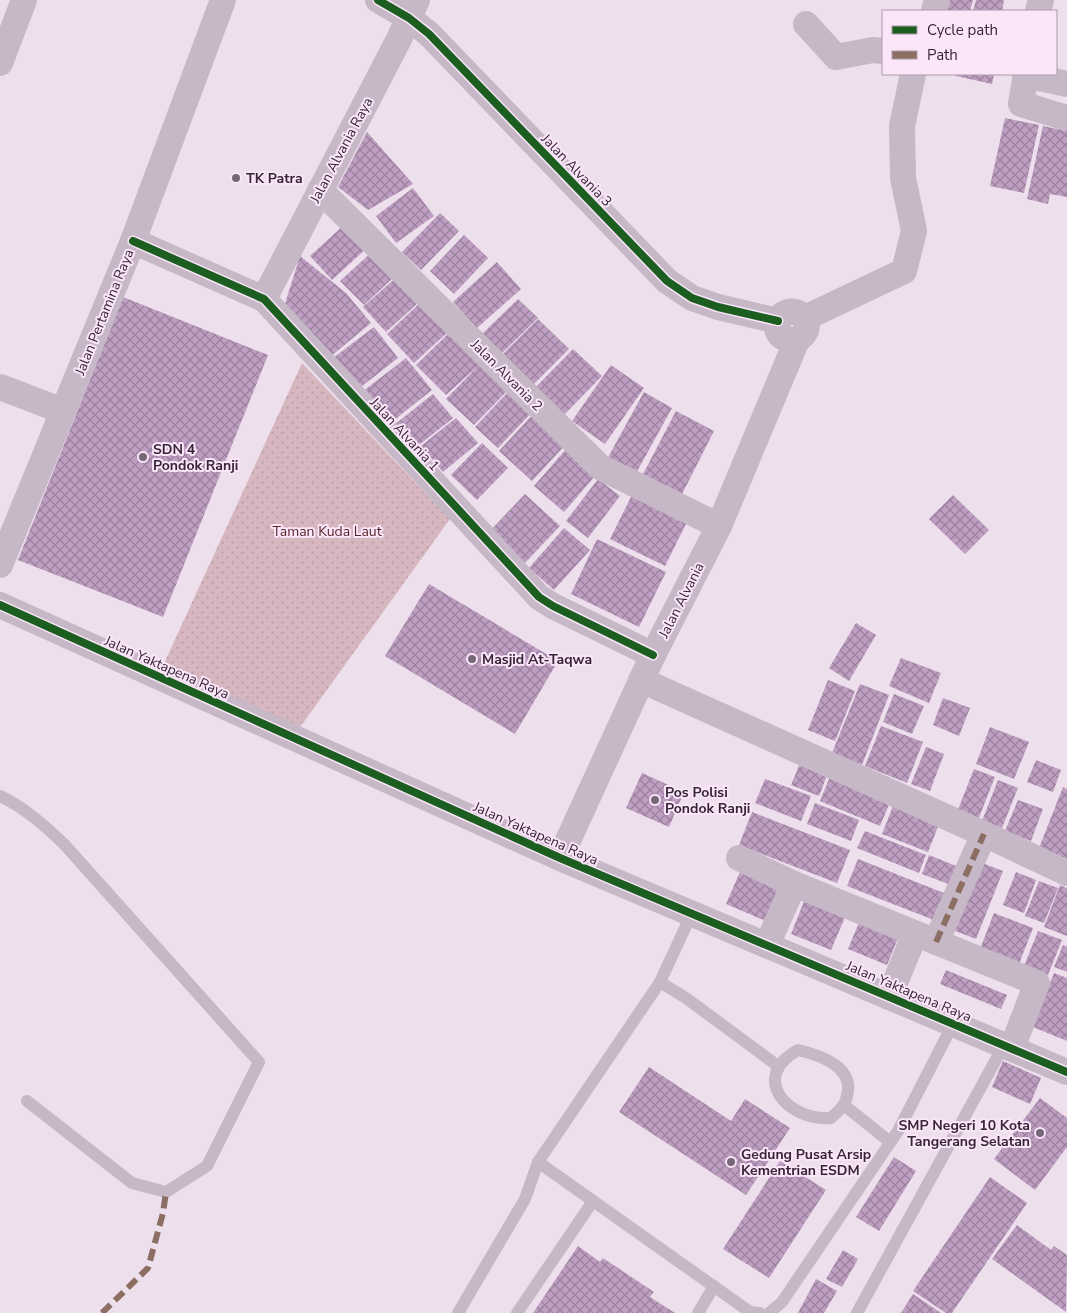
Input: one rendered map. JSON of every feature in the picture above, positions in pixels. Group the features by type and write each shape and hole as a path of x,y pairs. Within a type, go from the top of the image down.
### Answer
{"street":[{"name":"Jalan Pertamina Raya","path":"0,565 63,411 85,370 223,0"},
{"name":"Jalan Alvania 3","path":"378,0 413,9 429,34 667,281 692,298 718,307 778,322 781,316 787,312 794,311 800,313 801,329"},
{"path":"0,63 17,2"},
{"name":"Jalan Alvania Raya","path":"264,299 413,9"},
{"path":"806,24 836,56 873,50 882,51"},
{"path":"801,329 904,271 914,231 904,178 902,126 913,75"},
{"path":"1026,75 1020,104 1067,118"},
{"path":"1030,75 1067,84"},
{"name":"Jalan Alvania 2","path":"320,190 600,467 719,526"},
{"name":"Jalan Alvania 1","path":"133,241 264,299 539,598 653,655"},
{"name":"Jalan Alvania","path":"560,858 641,680 719,526 801,329"},
{"path":"0,387 63,411"},
{"name":"Jalan Yaktapena Raya","path":"0,605 560,858 1066,1070"},
{"path":"641,680 1067,873"},
{"path":"889,997 926,938 984,834"},
{"path":"739,858 794,884 1036,983 1008,1047"},
{"path":"767,945 794,884"}],"lane":[{"path":"0,796 10,800 42,823 64,844 259,1062 207,1166 166,1192 132,1183 27,1101"},
{"path":"458,1313 525,1199 538,1162 660,982 692,913"},
{"path":"660,982 686,998 778,1066"},
{"path":"769,1313 782,1302 890,1142 953,1024"},
{"path":"856,1313 1008,1047"},
{"path":"798,1050 820,1056 836,1065 844,1074 849,1086 844,1105 831,1118 818,1119 804,1116 790,1108 780,1096 775,1083 778,1066 789,1055 798,1050"},
{"path":"844,1105 890,1142"},
{"path":"538,1162 750,1312 760,1313"},
{"path":"517,1313 593,1201"},
{"path":"698,1313 714,1286"}],"green space":[{"name":"Taman Kuda Laut","path":"302,363 450,519 298,730 161,670"}],"building":[{"path":"941,0 973,0 970,10 939,10"},
{"path":"976,0 1004,0 1002,10 973,10"},
{"path":"956,75 994,75 992,84"},
{"path":"1005,118 1039,125 1024,193 990,186"},
{"path":"1043,126 1067,131 1067,197 1050,194 1048,204 1027,199"},
{"path":"367,132 413,184 368,210 338,187"},
{"path":"413,188 434,216 396,243 376,216"},
{"path":"440,213 459,231 421,270 402,252"},
{"path":"346,223 368,247 332,280 310,256"},
{"path":"464,235 488,258 454,294 430,271"},
{"path":"373,251 396,275 364,305 340,281"},
{"path":"300,256 346,293 371,323 330,357 284,307"},
{"path":"497,262 521,289 477,328 453,302"},
{"path":"399,275 421,300 386,332 363,307"},
{"name":"SDN 4 Pondok Ranji","path":"123,297 268,355 163,617 18,560"},
{"path":"518,299 538,318 500,355 481,335"},
{"path":"422,301 450,330 414,363 387,334"},
{"path":"538,319 569,349 531,387 500,357"},
{"path":"374,327 398,358 357,390 333,358"},
{"path":"451,331 509,389 474,425 446,399 479,365 446,395 416,365"},
{"path":"573,349 602,376 560,419 531,392"},
{"path":"406,358 432,390 388,425 362,392"},
{"path":"611,365 644,388 605,444 572,421"},
{"path":"510,390 533,411 498,448 475,427"},
{"path":"644,392 672,408 634,477 606,461"},
{"path":"433,394 453,418 414,449 394,425"},
{"path":"676,411 714,431 680,498 641,478"},
{"path":"535,412 568,442 532,481 499,451"},
{"path":"456,418 478,443 443,472 421,446"},
{"path":"482,443 508,468 477,500 451,475"},
{"path":"567,448 596,475 564,512 534,486"},
{"path":"598,479 620,496 588,538 566,521"},
{"path":"635,489 690,516 665,566 610,539"},
{"path":"525,494 560,526 524,564 489,532"},
{"path":"953,495 989,530 965,554 929,519"},
{"path":"564,528 590,550 554,590 529,568"},
{"path":"597,539 666,572 639,627 571,594"},
{"name":"Masjid At-Taqwa","path":"429,584 558,661 515,734 385,656"},
{"path":"856,623 876,635 849,681 829,668"},
{"path":"901,658 941,673 929,703 889,686"},
{"path":"828,680 855,691 835,741 808,730"},
{"path":"860,684 889,695 862,765 832,753"},
{"path":"894,694 924,706 912,734 883,722"},
{"path":"943,698 970,708 959,736 933,725"},
{"path":"881,726 923,742 907,783 865,766"},
{"path":"990,727 1029,742 1014,779 976,764"},
{"path":"926,747 944,754 930,791 911,784"},
{"path":"803,756 830,768 819,796 791,785"},
{"path":"1036,760 1061,770 1053,792 1027,782"},
{"path":"833,769 893,795 880,826 820,801"},
{"path":"974,769 995,777 978,820 957,812"},
{"name":"Pos Polisi Pondok Ranji","path":"642,773 684,792 669,827 626,808"},
{"path":"765,779 811,796 801,821 755,803"},
{"path":"998,780 1018,788 1002,828 982,821"},
{"path":"1063,787 1067,789 1067,859 1039,848"},
{"path":"1018,800 1043,809 1031,841 1005,831"},
{"path":"895,801 941,819 928,852 882,834"},
{"path":"815,803 859,820 851,841 807,824"},
{"path":"752,812 850,850 837,883 739,845"},
{"path":"865,831 926,855 919,873 857,848"},
{"path":"929,855 966,870 959,888 922,874"},
{"path":"858,859 949,895 939,922 847,886"},
{"path":"977,861 1003,871 976,939 950,929"},
{"path":"740,872 782,890 768,922 726,904"},
{"path":"1016,872 1036,880 1024,913 1003,905"},
{"path":"1039,881 1058,888 1044,923 1025,916"},
{"path":"1060,885 1067,888 1067,936 1044,927"},
{"path":"805,899 846,915 831,950 791,934"},
{"path":"994,913 1033,928 1019,964 980,949"},
{"path":"860,920 899,936 887,965 848,949"},
{"path":"1038,931 1062,940 1048,975 1024,966"},
{"path":"1063,945 1067,947 1067,972 1054,967"},
{"path":"946,970 1007,995 1001,1009 940,984"},
{"path":"1054,973 1067,978 1067,1041 1033,1027"},
{"path":"1003,1061 1041,1078 1030,1104 992,1087"},
{"name":"Gedung Pusat Arsip Kementrian ESDM","path":"649,1067 731,1121 745,1099 790,1128 746,1195 619,1112"},
{"name":"SMP Negeri 10 Kota Tangerang Selatan","path":"1040,1098 1067,1118 1067,1147 1035,1190 994,1159"},
{"path":"894,1157 916,1171 879,1231 856,1217"},
{"path":"780,1161 826,1190 769,1278 723,1249"},
{"path":"990,1177 1027,1203 952,1313 946,1313 913,1291"},
{"path":"1017,1225 1051,1250 1054,1246 1067,1255 1066,1312 992,1259"},
{"path":"578,1246 600,1262 603,1258 654,1292 650,1297 675,1313 533,1313"},
{"path":"843,1250 858,1259 842,1287 826,1279"},
{"path":"816,1279 837,1291 824,1313 798,1313"},
{"path":"913,1294 941,1313 901,1313"}],"marked path":[{"path":"936,942 984,834"},
{"path":"102,1313 148,1268 163,1213 166,1192"}],"cycle path":[{"path":"378,0 409,18 429,34 667,281 692,298 718,307 778,321"},
{"path":"133,241 264,299 539,597 553,606 653,655"},
{"path":"0,605 560,858 1067,1072"}],"place":[{"name":"TK Patra","path":"236,178"},
{"name":"SDN 4 Pondok Ranji","path":"143,457"},
{"name":"Masjid At-Taqwa","path":"472,659"},
{"name":"Pos Polisi Pondok Ranji","path":"655,800"},
{"name":"SMP Negeri 10 Kota Tangerang Selatan","path":"1040,1133"},
{"name":"Gedung Pusat Arsip Kementrian ESDM","path":"731,1162"}]}
